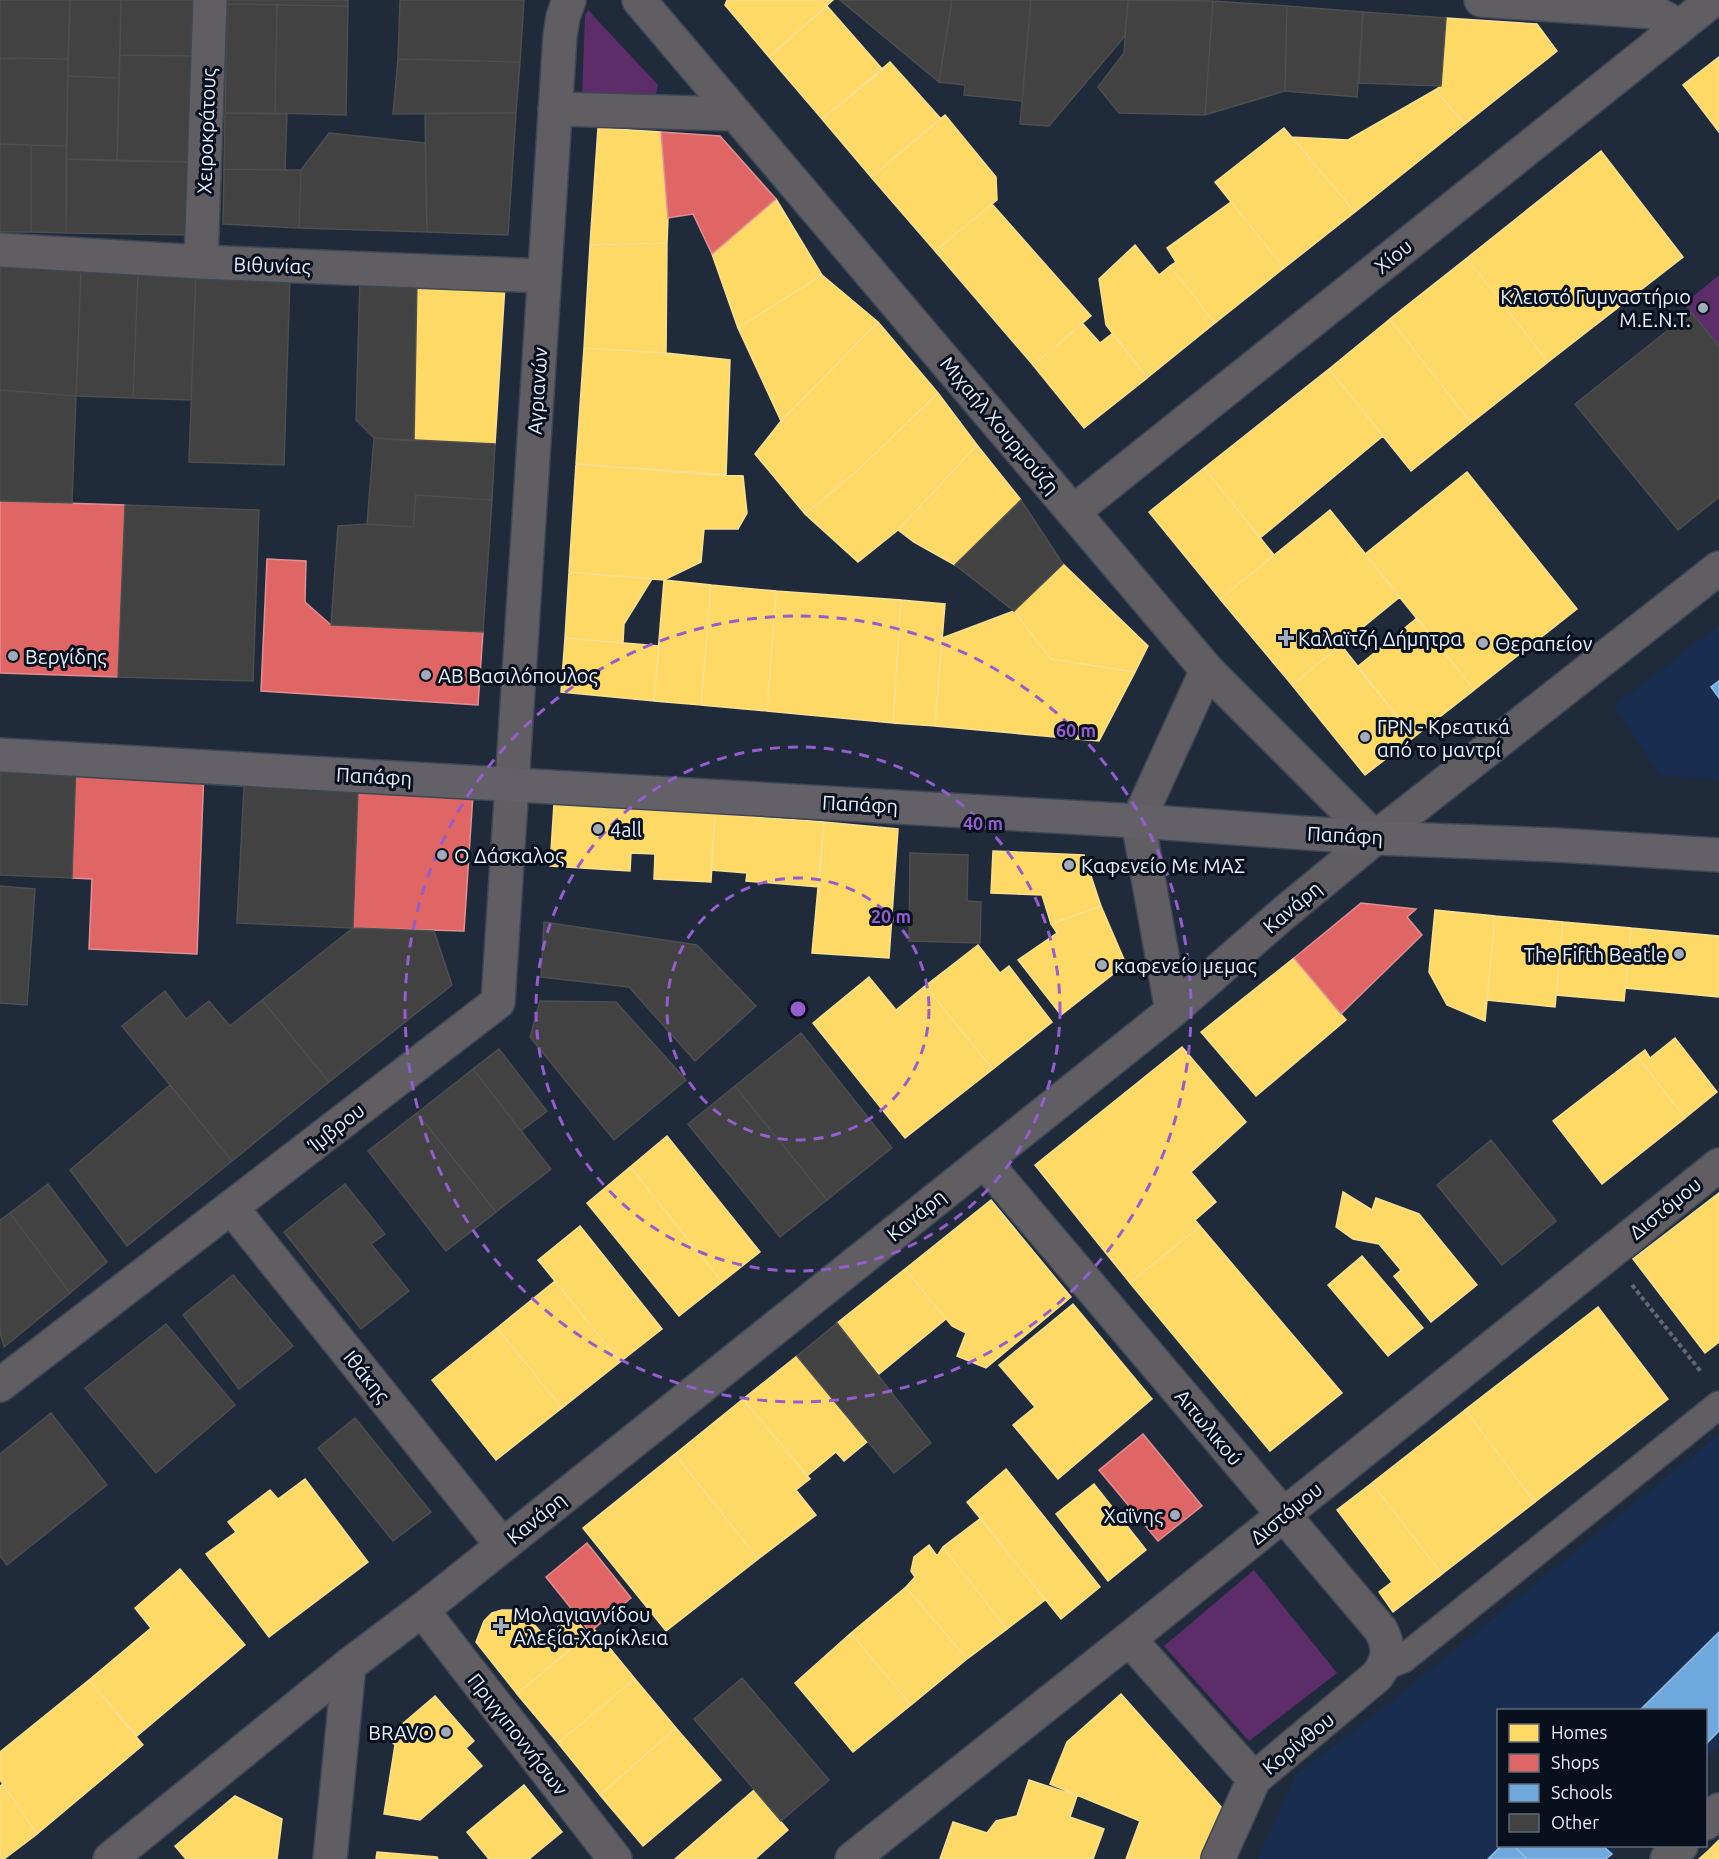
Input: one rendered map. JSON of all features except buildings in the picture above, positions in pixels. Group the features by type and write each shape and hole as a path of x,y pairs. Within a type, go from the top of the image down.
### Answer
{"main road":[{"name":"Παπάφη","path":"0,755 1138,821 1375,838 1557,844 1719,855"}],"street":[{"name":"Χειροκράτους","path":"201,262 210,0"},
{"name":"Αγριανών","path":"512,784 561,26 569,0"},
{"name":"Μιχαήλ Χουρμούζη","path":"639,0 1207,670 1375,838"},
{"path":"1480,0 1654,12 1670,21 1676,30"},
{"name":"Χίου","path":"1073,512 1713,0"},
{"path":"555,109 736,114"},
{"name":"Βιθυνίας","path":"0,250 201,262 544,276"},
{"name":"Κανάρη","path":"110,1859 349,1665 422,1610 1172,1011 1285,912 1375,838 1719,568"},
{"path":"1172,1011 1138,821 1207,670"},
{"name":"Ίμβρου","path":"0,1385 498,1002 512,784"},
{"name":"Αιτωλικού","path":"984,1161 1380,1630 1386,1641 1388,1654 1385,1666"},
{"name":"Διστόμου","path":"852,1859 1719,1165"},
{"name":"Ιθάκης","path":"231,1207 502,1545"},
{"path":"1385,1666 1403,1659 1719,1405"},
{"name":"Πριγγιποννήσων","path":"422,1610 615,1859"},
{"path":"1129,1639 1254,1779"},
{"path":"330,1859 349,1665"},
{"name":"Κορίνθου","path":"1218,1859 1254,1779 1354,1697 1385,1666"},
{"path":"1707,1821 1719,1810"},
{"path":"1667,1859 1679,1847"}],"path":[{"path":"1608,1254 1704,1376"}],"shaded area":[{"path":"588,10 658,85 656,94 651,100 582,97 585,15"},
{"name":"Κλειστό Γυμναστήριο Μ.Ε.Ν.Τ.","path":"1719,275 1719,346 1684,304"},
{"path":"1719,625 1719,780 1661,776 1614,706"},
{"path":"1719,1434 1719,1746 1707,1759 1707,1709 1497,1709 1497,1847 1620,1847 1607,1859 1257,1859 1296,1775 1394,1699"},
{"path":"1254,1570 1337,1673 1249,1741 1164,1646"}],"place":[{"name":"Κλειστό Γυμναστήριο Μ.Ε.Ν.Τ.","path":"1703,308"},
{"name":"Καλαϊτζή Δήμητρα","path":"1286,638"},
{"name":"Θεραπείον","path":"1483,643"},
{"name":"Βεργίδης","path":"13,656"},
{"name":"ΑΒ Βασιλόπουλος","path":"426,675"},
{"name":"ΓΡΝ - Κρεατικά από το μαντρί","path":"1365,737"},
{"name":"4all","path":"598,829"},
{"name":"Ο Δάσκαλος","path":"442,855"},
{"name":"Καφενείο Με ΜΑΣ","path":"1069,865"},
{"name":"The Fifth Beatle","path":"1679,954"},
{"name":"καφενείο μεμας","path":"1102,965"},
{"name":"Χαΐνης","path":"1175,1515"},
{"name":"Μολαγιαννίδου Αλεξία-Χαρίκλεια","path":"501,1626"},
{"name":"BRAVO","path":"446,1732"}]}
